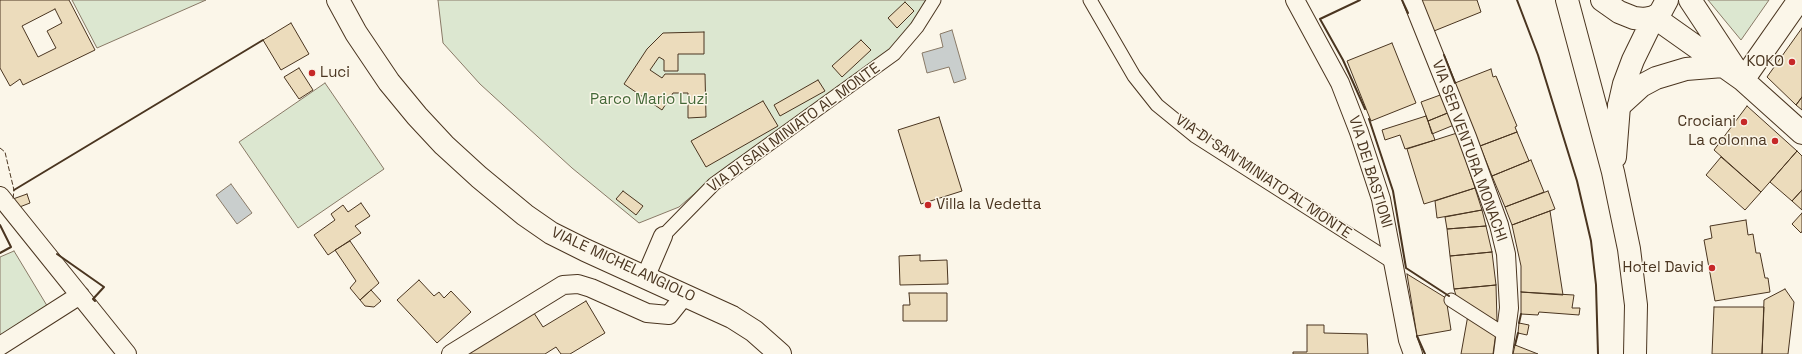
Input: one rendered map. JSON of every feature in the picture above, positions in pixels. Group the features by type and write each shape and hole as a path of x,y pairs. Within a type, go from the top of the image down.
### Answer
{"main road":[{"name":"VIALE MICHELANGIOLO","path":"338,0 356,33 389,82 417,116 444,145 479,177 525,215 551,233 644,278 732,316 754,331 780,354"},
{"path":"1567,0 1614,172 1633,274 1636,305 1635,354"},
{"path":"1602,0 1619,12 1644,20 1654,17 1660,13 1668,0"},
{"path":"1690,0 1743,80"},
{"path":"1743,80 1799,0"},
{"path":"1614,172 1619,106 1627,74 1654,17"},
{"path":"1654,17 1743,80 1802,133"},
{"path":"1619,106 1636,90 1656,78 1686,68 1723,66"}],"street":[{"name":"VIA DI SAN MINIATO AL MONTE","path":"644,278 662,236 714,184 894,54 917,27 934,0"},
{"name":"VIA DI SAN MINIATO AL MONTE","path":"1090,0 1134,76 1157,105 1195,136 1394,263"},
{"name":"VIA DEI BASTIONI","path":"1295,0 1332,66 1353,115 1381,199 1408,340 1413,354"},
{"name":"VIA SER VENTURA MONACHI","path":"1412,0 1467,137 1498,225 1506,254 1509,285 1509,308 1507,336 1503,354"},
{"path":"0,196 126,354"},
{"path":"451,354 563,285 578,284 647,313 664,315 669,315 685,295"},
{"path":"0,346 80,295"},
{"path":"1451,300 1507,336"}],"green space":[{"path":"72,0 206,0 97,48"},
{"name":"Parco Mario Luzi","path":"438,0 926,0 912,23 890,50 708,182 679,207 639,223 572,168 480,84 443,43"},
{"path":"1708,0 1769,0 1741,40"},
{"path":"325,83 384,169 298,228 239,142"},
{"path":"14,251 49,309 0,338 0,257"}],"shaded area":[{"path":"952,30 966,79 954,83 949,67 927,73 922,53 943,47 940,34"},
{"path":"231,184 252,213 237,224 216,195"}],"building":[{"path":"0,0 69,0 95,50 23,85 20,79 10,86 0,68","holes":["55,9 62,23 47,31 56,48 38,57 22,26"]},
{"path":"1421,0 1477,0 1481,12 1434,31"},
{"path":"905,2 914,11 897,28 888,18"},
{"path":"291,23 309,54 281,70 263,40"},
{"path":"1802,28 1802,97 1796,105 1767,77"},
{"path":"704,32 704,54 678,54 678,71 664,71 664,60 659,57 650,70 662,78 665,74 705,74 706,117 688,118 688,93 673,93 662,110 624,84 647,49 663,33"},
{"path":"861,40 871,50 842,77 832,66"},
{"path":"1392,43 1416,103 1371,121 1347,61"},
{"path":"299,68 313,90 299,99 284,77"},
{"path":"1491,69 1493,77 1496,76 1517,126 1515,127 1517,132 1480,146 1455,83"},
{"path":"818,80 825,91 780,116 774,105"},
{"path":"1443,94 1450,112 1428,121 1421,102"},
{"path":"1802,97 1802,110 1796,105"},
{"path":"763,101 778,126 706,167 691,141"},
{"path":"1747,106 1797,151 1761,192 1714,150"},
{"path":"1450,112 1454,125 1432,134 1428,121"},
{"path":"1426,116 1435,140 1405,149 1400,135 1385,140 1382,130"},
{"path":"939,117 962,191 921,204 898,130"},
{"path":"1517,132 1529,161 1492,176 1480,146"},
{"path":"1457,133 1475,188 1424,204 1407,149"},
{"path":"1797,151 1802,156 1802,190 1792,201 1770,182"},
{"path":"1721,157 1761,192 1745,210 1706,175"},
{"path":"1531,160 1544,192 1505,207 1492,176"},
{"path":"1475,188 1482,210 1437,218 1435,201"},
{"path":"1802,190 1802,210 1792,201"},
{"path":"623,191 643,206 636,215 616,199"},
{"path":"1548,191 1555,209 1512,225 1505,207"},
{"path":"27,194 30,203 17,208 13,199"},
{"path":"361,203 370,216 355,226 361,233 328,255 314,235 335,220 331,214 343,205 348,212"},
{"path":"1482,210 1486,226 1447,229 1445,217"},
{"path":"1550,211 1563,295 1521,292 1521,266 1512,225"},
{"path":"1802,213 1802,231 1801,233 1792,224"},
{"path":"1746,220 1748,235 1753,234 1756,253 1760,253 1765,278 1768,278 1770,292 1715,301 1704,240 1712,238 1710,226"},
{"path":"1486,226 1492,252 1450,256 1447,229"},
{"path":"350,241 379,283 360,300 350,288 356,281 335,250"},
{"path":"1492,252 1496,285 1454,289 1450,256"},
{"path":"920,255 920,261 947,260 948,284 900,285 899,256"},
{"path":"1407,274 1446,298 1451,330 1417,336"},
{"path":"419,280 434,296 439,292 444,298 451,291 471,312 437,343 397,300"},
{"path":"1496,285 1497,321 1488,322 1458,302 1454,289"},
{"path":"1785,289 1794,302 1788,354 1762,354 1764,300"},
{"path":"371,290 381,301 374,307 365,306 360,300"},
{"path":"1521,292 1574,295 1572,308 1580,308 1579,315 1539,312 1538,315 1521,314"},
{"path":"909,293 947,293 947,321 903,321 903,305 910,305"},
{"path":"586,301 605,333 570,354 561,354 556,347 545,354 469,354 466,349 532,310 543,327"},
{"path":"1714,307 1764,307 1762,354 1712,354"},
{"path":"1468,315 1496,332 1493,354 1461,354"},
{"path":"1519,323 1529,325 1527,335 1518,333"},
{"path":"1307,325 1324,325 1324,333 1367,334 1368,354 1293,354 1293,352 1307,352"},
{"path":"1515,345 1538,354 1513,354"}],"fence":[{"path":"0,148 5,152 14,190 13,199"}],"wall":[{"path":"1360,0 1320,19 1343,60 1365,109"},
{"path":"1402,0 1408,13"},
{"path":"1517,0 1538,55 1577,181 1591,241 1596,285 1598,354"},
{"path":"14,190 263,40"},
{"path":"1444,55 1455,83"},
{"path":"1369,119 1393,191 1406,268 1449,296"},
{"path":"0,225 11,247 0,253"},
{"path":"57,254 104,287 93,299 95,301"},
{"path":"1519,323 1521,314"},
{"path":"1515,345 1518,333"},
{"path":"1417,336 1425,354"}],"place":[{"name":"KOKO","path":"1792,62"},
{"name":"Luci","path":"312,73"},
{"name":"Crociani","path":"1744,122"},
{"name":"La colonna","path":"1775,141"},
{"name":"Villa la Vedetta","path":"928,205"},
{"name":"Hotel David","path":"1712,268"}]}
